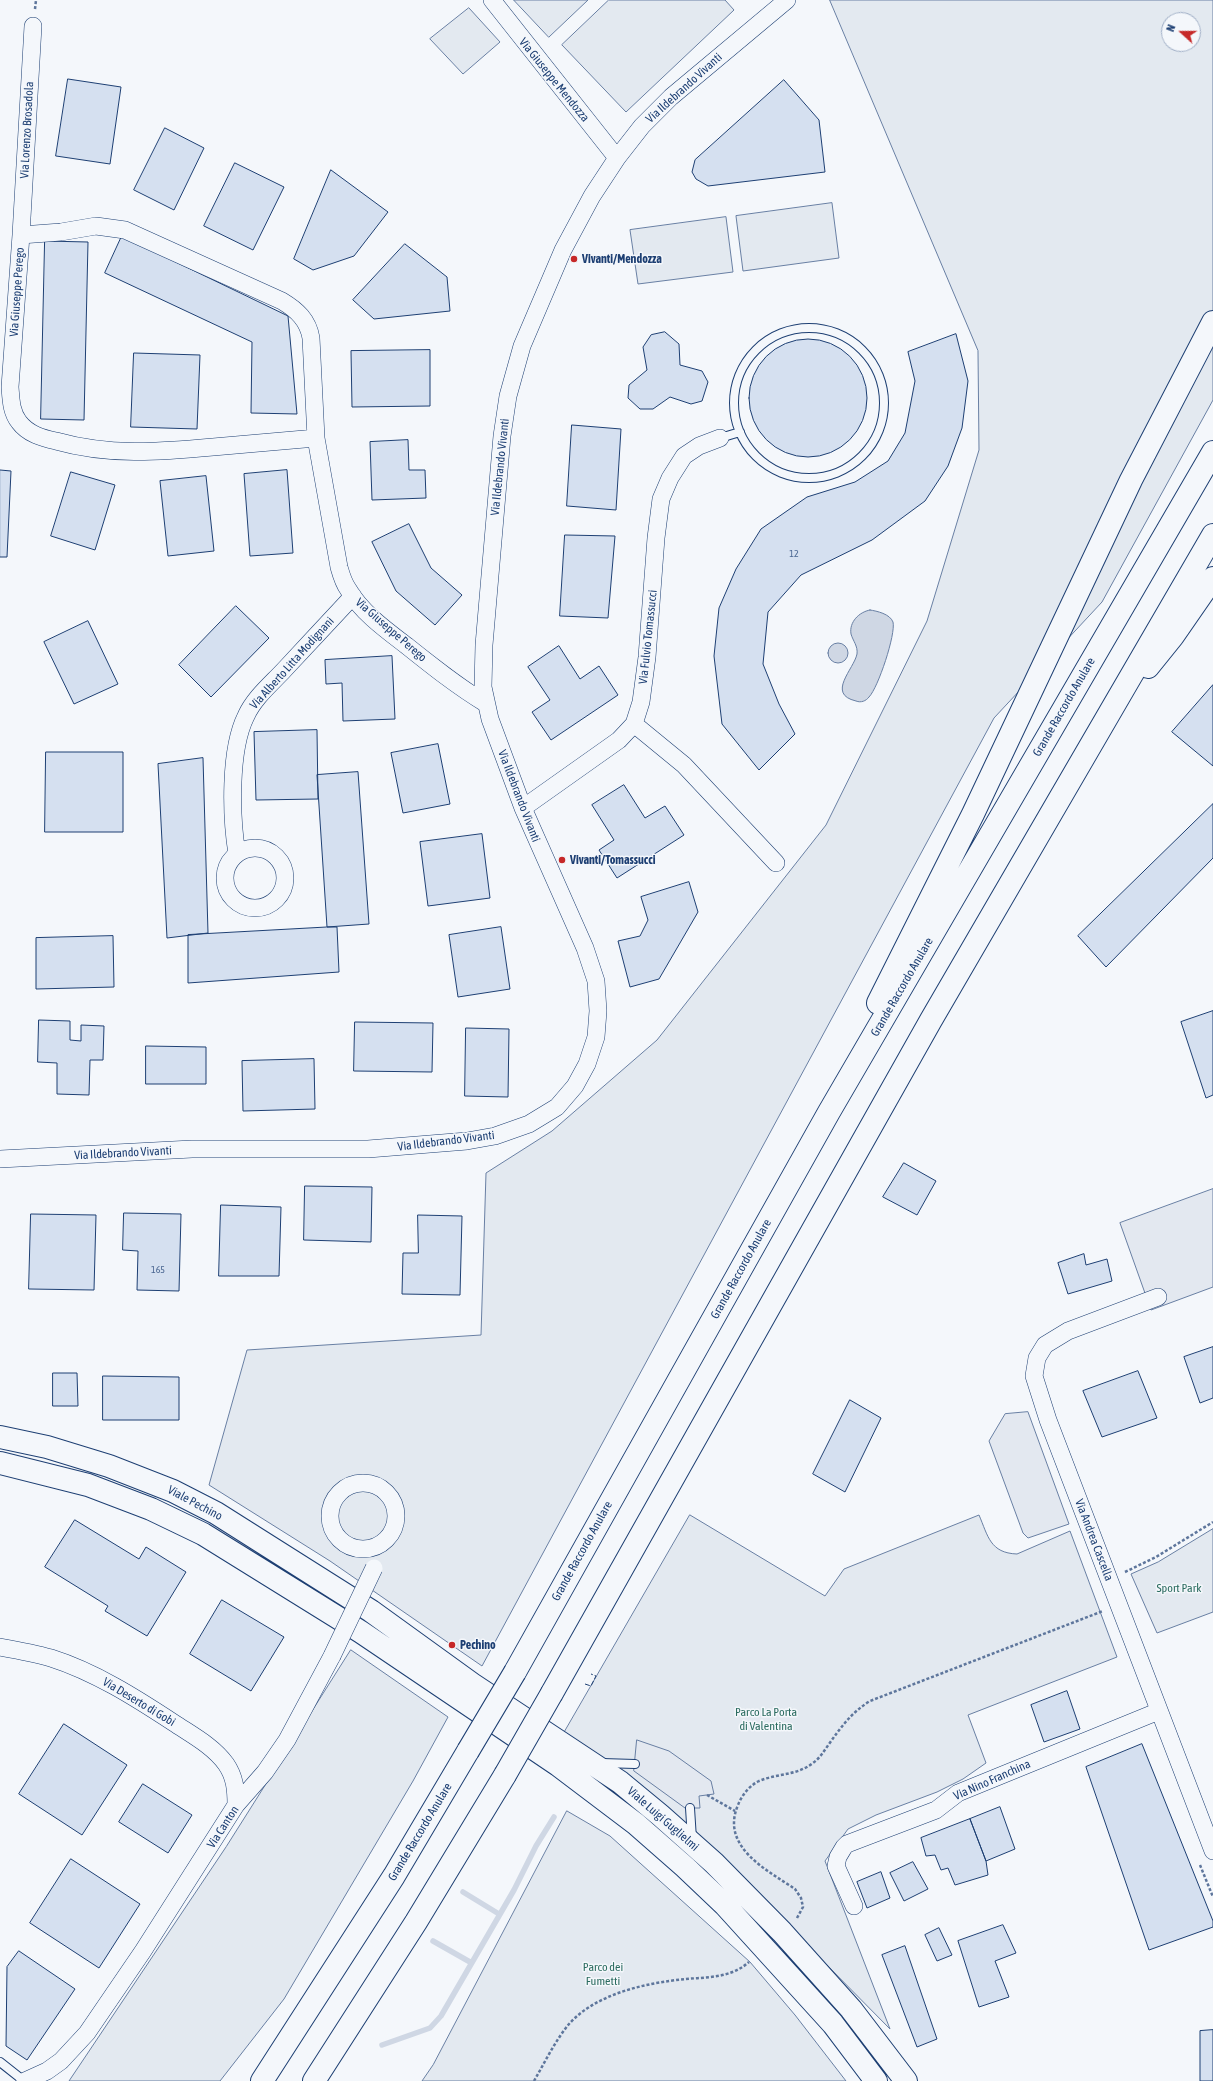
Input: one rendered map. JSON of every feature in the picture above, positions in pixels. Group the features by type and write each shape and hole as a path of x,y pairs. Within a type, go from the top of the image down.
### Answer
{"main road":[{"path":"829,1112 887,981 973,814 1130,480 1213,322"},
{"name":"Grande Raccordo Anulare","path":"262,2081 394,1876 515,1672 829,1112 1213,452"},
{"path":"314,2081 416,1922 505,1775 812,1228 1213,536"},
{"path":"1108,716 1173,636 1213,578"},
{"name":"Viale Pechino","path":"0,1437 47,1447 94,1460 186,1497 227,1520 371,1611"},
{"name":"Viale Pechino","path":"0,1463 88,1485 179,1521 254,1564 361,1632"},
{"name":"Viale Luigi Guglielmi","path":"371,1611 472,1684 626,1787 693,1844 762,1911 804,1956 851,2009 906,2081"},
{"name":"Viale Luigi Guglielmi","path":"361,1632 488,1718 599,1796 636,1824 725,1905 833,2024 876,2081"}],"street":[{"name":"Via Giuseppe Mendozza","path":"492,0 617,158"},
{"name":"Via Ildebrando Vivanti","path":"0,1159 192,1149 335,1150 436,1145 485,1138 529,1124 549,1112 571,1091 587,1064 596,1037 598,1002 596,981 585,948 523,808 485,704 483,687 484,645 502,436 512,376 528,328 563,250 592,196 617,158 642,126 671,97 787,0"},
{"name":"Via Lorenzo Brosadola","path":"21,235 33,26"},
{"name":"Via Giuseppe Perego","path":"316,438 173,451 121,453 76,447 43,438 27,430 19,422 13,410 10,387 21,235 61,232 96,226 125,230 168,248 293,308 306,321 310,332 316,438 339,566 344,584 353,596 394,636 448,679 485,704"},
{"name":"Via Fulvio Tomassucci","path":"523,808 619,740 634,724 641,702 648,651 656,538 661,499 670,478 684,456 699,446 720,438"},
{"name":"Via Alberto Litta Modignani","path":"237,854 233,818 235,754 239,732 246,716 258,697 353,596"},
{"path":"634,724 684,765 776,863"},
{"name":"Via Andrea Cascella","path":"1158,1297 1068,1331 1049,1341 1040,1352 1035,1365 1034,1376 1048,1420 1213,1851"},
{"name":"Via Canton","path":"25,2081 47,2071 61,2061 86,2033 143,1951 236,1805 265,1772 287,1740 332,1656 374,1568 380,1544"},
{"name":"Via Deserto di Gobi","path":"0,1647 50,1658 82,1670 138,1701 192,1735 213,1750 227,1765 235,1784 236,1805"},
{"name":"Via Nino Franchina","path":"854,1906 836,1866 838,1857 847,1844 936,1810 958,1793 1159,1711"}],"lane":[{"path":"803,327 811,328 842,334 872,360 885,398 877,437 852,467 814,480 775,472 746,447 740,432 732,409 740,370 766,340 803,327"},
{"path":"720,438 740,432"},
{"path":"590,1762 635,1764"},
{"path":"690,1808 693,1844"},
{"path":"0,2062 25,2081"}],"path":[{"path":"1120,1574 1156,1557 1213,1522"},
{"path":"793,1922 802,1911 800,1895 744,1852 735,1832 733,1822 735,1811 743,1795 758,1782 768,1778 795,1773 813,1762 851,1715 870,1701 1104,1611"},
{"path":"707,1795 735,1811"},
{"path":"534,2081 558,2039 570,2024 593,2005 607,1998 646,1986 673,1980 728,1975 745,1966 753,1958"}],"green space":[{"path":"514,0 588,0 549,37"},
{"path":"609,0 725,0 734,10 626,112 562,45"},
{"path":"830,0 1213,0 1213,400 1102,602 994,718 482,1666 330,1561 209,1485 247,1350 481,1335 486,1173 552,1131 657,1040 826,825 927,621 979,450 978,351"},
{"path":"469,8 500,42 463,74 430,39"},
{"path":"832,203 839,258 743,271 736,216"},
{"path":"726,217 733,272 638,284 630,230"},
{"name":"Parco La Porta di Valentina","path":"690,1515 825,1596 844,1569 979,1515 991,1542 995,1547 1008,1553 1017,1554 1070,1531 1117,1657 968,1715 986,1763 963,1779 937,1792 876,1815 848,1829 825,1861 890,2029 735,1872 564,1733"},
{"name":"Sport Park","path":"1213,1529 1213,1612 1157,1633 1131,1574 1158,1562"},
{"path":"351,1650 448,1717 413,1781 284,1999 220,2081 69,2081 226,1847"},
{"name":"Parco dei Fumetti","path":"567,1811 610,1836 750,1962 795,2015 846,2081 422,2081 433,2065"}],"shaded area":[{"path":"870,610 880,612 891,619 893,622 892,638 873,692 868,698 858,702 847,698 843,693 842,687 857,654 856,646 851,634 853,622 859,615"},
{"path":"838,643 845,646 848,653 845,660 838,663 831,660 828,653 831,646"},
{"path":"1213,1189 1213,1287 1151,1310 1120,1223"},
{"path":"1028,1412 1069,1524 1028,1538 1023,1533 989,1441 1005,1414"},
{"path":"637,1740 669,1751 711,1781 714,1794 699,1796 700,1808 685,1808 634,1771"}],"building":[{"path":"68,79 121,87 110,164 56,156"},
{"path":"784,80 819,120 825,172 708,186 696,179 692,172 695,160"},
{"path":"165,128 204,148 174,210 134,190"},
{"path":"235,163 284,187 253,250 204,226"},
{"path":"331,170 388,212 354,256 313,270 294,259"},
{"path":"122,236 288,316 297,414 251,413 252,342 105,273"},
{"path":"45,241 88,242 84,420 41,419"},
{"path":"405,244 447,277 450,311 374,319 353,300"},
{"path":"665,332 679,344 680,365 702,371 708,382 702,401 691,404 670,397 653,409 640,409 628,398 629,385 647,370 643,347 651,335"},
{"path":"956,334 968,381 962,428 948,466 925,501 872,540 801,575 768,612 763,664 779,704 795,734 759,770 722,724 714,656 719,608 736,569 761,529 807,497 855,482 888,461 905,433 915,381 908,352"},
{"path":"808,339 819,340 830,344 841,349 850,356 857,365 862,376 866,387 866,409 862,420 857,431 850,440 841,447 830,452 819,456 808,457 797,456 786,452 775,447 766,440 759,431 754,420 750,409 749,398 750,387 754,376 759,365 766,356 775,349 786,344 797,340"},
{"path":"430,350 430,406 352,407 351,351"},
{"path":"134,353 200,355 197,429 131,427"},
{"path":"572,425 621,429 616,510 567,506"},
{"path":"408,440 409,470 425,470 426,498 372,500 370,442"},
{"path":"0,470 11,471 7,557 0,557"},
{"path":"287,470 293,553 250,556 244,474"},
{"path":"71,472 115,485 95,550 51,536"},
{"path":"206,476 214,551 168,556 160,481"},
{"path":"409,524 431,568 462,595 435,625 396,591 372,542"},
{"path":"565,535 615,536 608,618 560,616"},
{"path":"236,606 269,638 211,697 179,665"},
{"path":"88,621 118,684 74,704 44,642"},
{"path":"559,646 580,679 599,666 618,695 551,740 532,712 550,700 528,667"},
{"path":"392,656 395,719 343,721 342,683 326,684 325,660"},
{"path":"1213,685 1213,766 1172,732"},
{"path":"317,730 318,799 256,800 254,732"},
{"path":"438,744 450,804 403,813 391,753"},
{"path":"46,752 123,752 123,832 45,832"},
{"path":"203,758 208,933 167,938 158,764"},
{"path":"358,772 369,924 327,927 317,775"},
{"path":"624,785 645,818 665,806 684,835 617,878 599,850 614,840 592,805"},
{"path":"1213,804 1213,858 1106,967 1078,936"},
{"path":"482,834 490,898 428,906 420,842"},
{"path":"689,882 698,912 659,979 630,987 618,941 640,936 648,920 641,897"},
{"path":"337,927 339,972 188,983 188,935"},
{"path":"501,927 510,989 458,997 449,935"},
{"path":"113,936 114,987 36,989 36,938"},
{"path":"1213,1011 1213,1095 1206,1098 1181,1022"},
{"path":"39,1020 70,1021 70,1040 81,1041 81,1025 104,1026 103,1060 90,1060 89,1095 57,1094 57,1063 38,1062"},
{"path":"355,1022 433,1023 432,1072 354,1071"},
{"path":"466,1028 509,1029 508,1097 465,1096"},
{"path":"146,1046 206,1047 206,1084 146,1084"},
{"path":"314,1059 315,1109 243,1111 242,1061"},
{"path":"904,1163 936,1181 917,1215 883,1197"},
{"path":"305,1186 372,1187 371,1242 304,1240"},
{"path":"221,1205 281,1207 279,1276 219,1276"},
{"path":"124,1213 181,1214 179,1291 137,1290 138,1251 123,1250"},
{"path":"31,1214 96,1215 94,1290 29,1289"},
{"path":"418,1215 462,1216 460,1295 402,1294 403,1253 418,1253"},
{"path":"1084,1254 1086,1265 1107,1259 1112,1281 1068,1294 1058,1263"},
{"path":"1213,1347 1213,1398 1200,1403 1184,1357"},
{"path":"1138,1371 1157,1418 1102,1437 1083,1391"},
{"path":"53,1373 77,1373 78,1406 53,1406"},
{"path":"103,1376 179,1377 179,1420 103,1420"},
{"path":"850,1400 881,1418 845,1492 813,1474"},
{"path":"75,1520 139,1559 146,1547 186,1572 147,1636 105,1611 108,1606 45,1567"},
{"path":"222,1600 284,1637 251,1691 190,1654"},
{"path":"1067,1691 1080,1729 1044,1742 1031,1705"},
{"path":"64,1724 127,1765 82,1835 19,1794"},
{"path":"1142,1744 1213,1921 1213,1927 1149,1950 1086,1767"},
{"path":"143,1784 192,1815 168,1853 119,1822"},
{"path":"1000,1807 1015,1849 986,1861 970,1819"},
{"path":"970,1819 986,1861 988,1875 955,1885 948,1868 941,1870 935,1855 926,1856 921,1838"},
{"path":"71,1859 140,1904 99,1968 30,1923"},
{"path":"913,1862 928,1889 904,1901 890,1873"},
{"path":"881,1872 890,1898 867,1908 857,1882"},
{"path":"1003,1925 1016,1953 995,1961 1009,1997 979,2007 958,1941"},
{"path":"939,1928 952,1955 937,1961 925,1935"},
{"path":"905,1946 937,2039 917,2047 882,1955"},
{"path":"19,1951 75,1989 27,2060 6,2046 7,1967"},
{"path":"1213,2030 1213,2081 1200,2081 1200,2031"}],"waterway":[{"path":"382,2045 430,2028 441,2016 514,1890 536,1846 554,1817"},
{"path":"463,1892 499,1914"},
{"path":"433,1941 470,1962"}],"fence":[{"path":"585,1684 591,1686 596,1676 591,1674"}],"place":[{"name":"Vivanti/Mendozza","path":"574,259"},
{"name":"Vivanti/Tomassucci","path":"562,860"},
{"name":"Pechino","path":"452,1645"}]}
